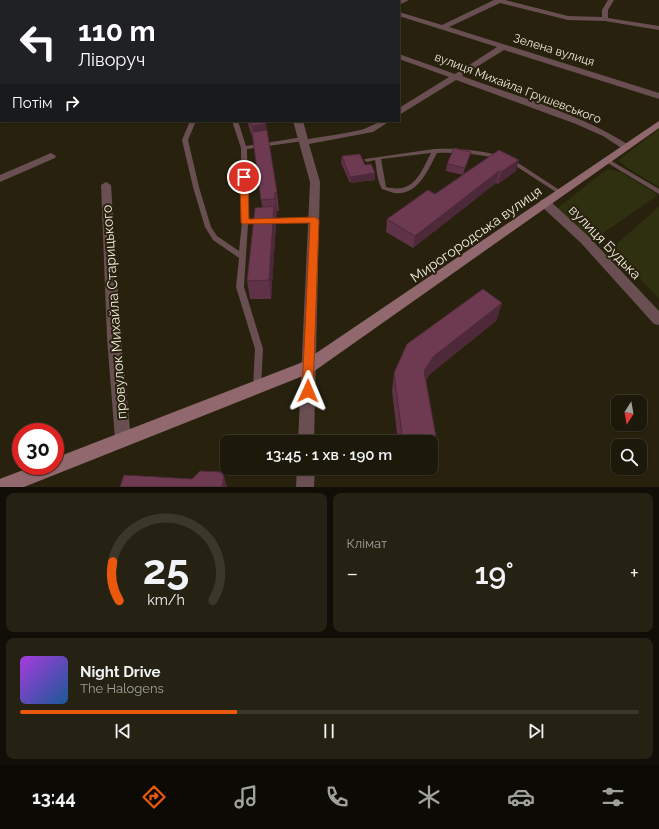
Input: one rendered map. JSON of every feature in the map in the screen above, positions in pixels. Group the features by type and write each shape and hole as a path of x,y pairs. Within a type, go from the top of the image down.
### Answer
{"street":[{"path":"442,28 498,0 568,18 605,19 659,28"},
{"path":"605,19 605,10 611,0"},
{"name":"Зелена вулиця","path":"400,14 659,96"},
{"path":"400,111 503,47"},
{"name":"вулиця Михайла Грушевського","path":"400,56 579,122 606,134 626,148"},
{"path":"298,122 315,182 315,220 306,435"},
{"path":"304,141 360,133 370,130 383,122"},
{"name":"Мирогородська вулиця","path":"2,487 308,367 608,161 659,124"},
{"path":"0,179 50,156"},
{"name":"провулок Михайла Старицького","path":"106,185 114,338 122,439"},
{"name":"вулиця Будька","path":"545,203 585,240 659,320"},
{"path":"305,487 306,475"}],"lane":[{"path":"193,122 185,140 196,187 208,227 215,238 242,257"},
{"path":"236,122 244,148 245,222 240,287 259,350 257,387"},
{"path":"244,148 304,141"},
{"path":"368,160 451,150 475,152 506,158 561,193"},
{"path":"378,158 384,188 396,191 406,190 413,187 420,181 434,152"},
{"path":"608,161 659,192"},
{"path":"245,222 315,220"}],"green space":[{"path":"659,129 659,187 626,167 619,160"},
{"path":"607,169 621,172 658,195 592,241 559,212 558,208"},
{"path":"659,207 659,299 612,248"}],"building":[{"path":"250,122 265,122 266,124 252,126"},
{"path":"267,130 277,192 275,193 275,199 261,200 252,132"},
{"path":"454,148 471,152 465,168 447,164"},
{"path":"499,150 519,160 501,172 499,171 415,236 387,219 428,190 435,194"},
{"path":"360,154 365,165 371,164 375,173 350,177 342,156"},
{"path":"274,206 269,280 247,281 255,208"},
{"path":"483,289 502,303 434,356 424,371 436,435 402,435 394,373 407,344"},
{"path":"200,471 220,472 220,475 224,475 224,478 222,487 120,487 124,475 192,479"}],"route":[{"path":"244,177 245,222 315,220 308,391"}]}
